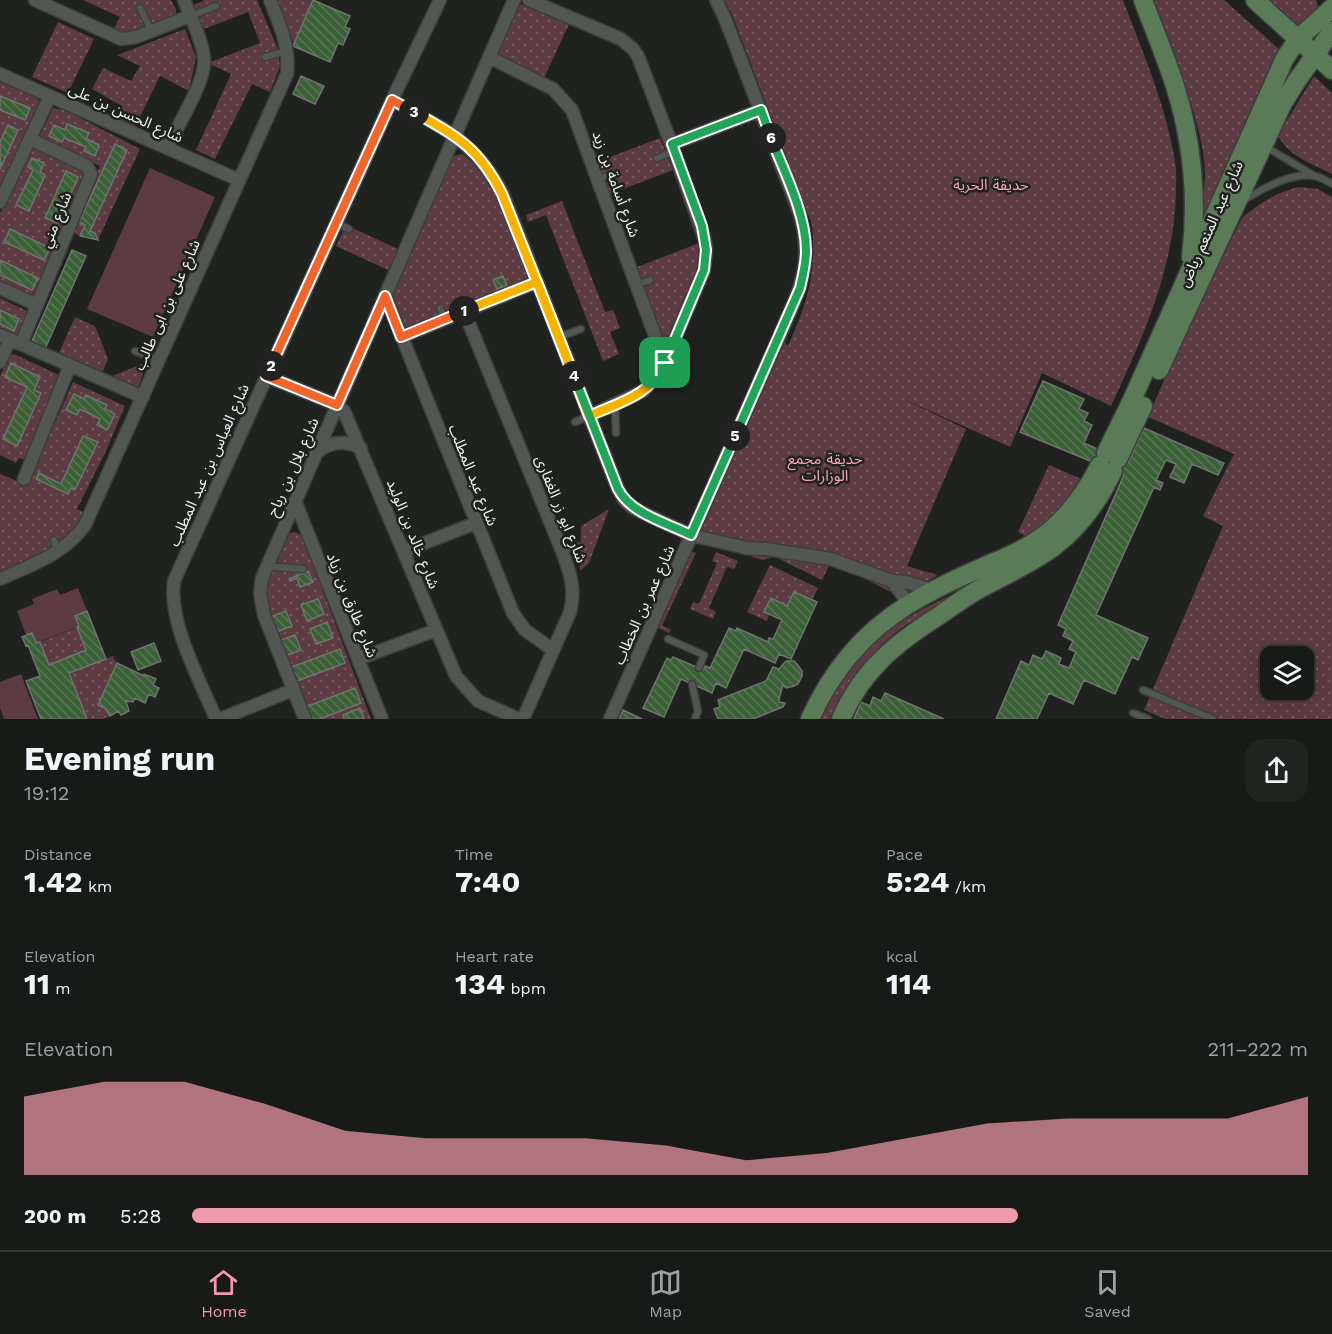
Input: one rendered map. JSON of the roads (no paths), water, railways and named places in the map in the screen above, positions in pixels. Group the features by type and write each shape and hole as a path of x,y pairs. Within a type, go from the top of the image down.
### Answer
{"street":[{"path":"35,0 116,38 131,38 190,16"},
{"path":"167,148 205,66 203,52 184,0"},
{"name":"شارع على بن ابى طالب","path":"0,579 57,552 69,544 85,525 287,74 287,51 270,0"},
{"name":"شارع العباس بن عبد المطلب","path":"218,719 176,621 173,592 178,571 392,100 440,0"},
{"name":"شارع بلال بن رباح","path":"305,719 261,603 260,585 266,566 514,0"},
{"path":"529,0 628,44 638,56 702,226 705,240 706,260 700,279 656,380 648,388 589,416"},
{"name":"شارع عمر بن الخطاب","path":"610,719 796,297 805,269 806,250 802,221 761,110 716,0"},
{"path":"1143,0 1174,83 1189,146 1194,198 1192,249 1188,274"},
{"path":"1255,0 1332,70"},
{"name":"شارع عبد المنعم رياض","path":"810,719 828,683 851,652 884,621 909,604 1022,549 1048,532 1081,498 1109,462 1236,205 1285,58 1298,39 1332,8"},
{"name":"شارع عبد المنعم رياض","path":"841,719 858,687 881,658 909,635 980,588 1042,555 1064,538 1095,504 1132,400 1188,274 1256,142 1332,31"},
{"name":"شارع أسامة بن زيد","path":"489,57 543,82 561,96 576,119 665,363"},
{"name":"شارع الحسن بن على","path":"0,74 239,180"},
{"path":"0,202 50,96"},
{"path":"392,100 455,135 473,150 493,176 624,500 633,508 691,535 747,548 831,559 892,581 906,582 935,591"},
{"path":"673,147 761,110"},
{"name":"شارع مني","path":"0,362 10,339 37,304 91,174 87,165 30,139"},
{"path":"401,337 443,313 464,311 537,282"},
{"path":"0,288 37,304"},
{"name":"شارع عبد المطلب","path":"385,296 513,613 525,630 553,651"},
{"name":"شارع ابو زر الغفارى","path":"464,311 571,574 573,598 570,612 521,719"},
{"path":"10,339 143,397"},
{"path":"24,478 69,365"},
{"path":"266,376 337,405"},
{"name":"شارع خالد بن الوليد","path":"337,405 347,414 362,448 456,676 469,694 478,701 521,719"},
{"path":"316,453 327,445 341,442 362,448"},
{"name":"شارع طارق بن زياد","path":"295,501 382,719"},
{"path":"404,551 476,523"},
{"path":"972,572 980,588"},
{"path":"892,581 909,604"},
{"path":"358,659 436,630"},
{"path":"218,719 293,690"}],"lane":[{"path":"190,16 216,6"},
{"path":"140,8 152,31"},
{"path":"265,57 287,51"},
{"path":"1256,142 1332,184"},
{"path":"657,158 673,147"},
{"path":"598,179 615,173"},
{"path":"1236,205 1280,180 1313,175"},
{"path":"336,223 349,230"},
{"path":"636,285 650,280"},
{"path":"558,337 581,329"},
{"path":"135,351 159,360"},
{"path":"615,404 616,433"},
{"path":"575,422 589,416"},
{"path":"54,540 57,552"},
{"path":"562,551 577,546"},
{"path":"266,566 303,569"},
{"path":"668,639 704,655 699,668"},
{"path":"692,684 698,709 695,719"},
{"path":"1143,690 1213,719"},
{"path":"1133,713 1148,719"}],"park label":[{"name":"حديقة الحرية","path":"991,185"},
{"name":"حديقة مجمع الوزارات","path":"825,468"}]}
